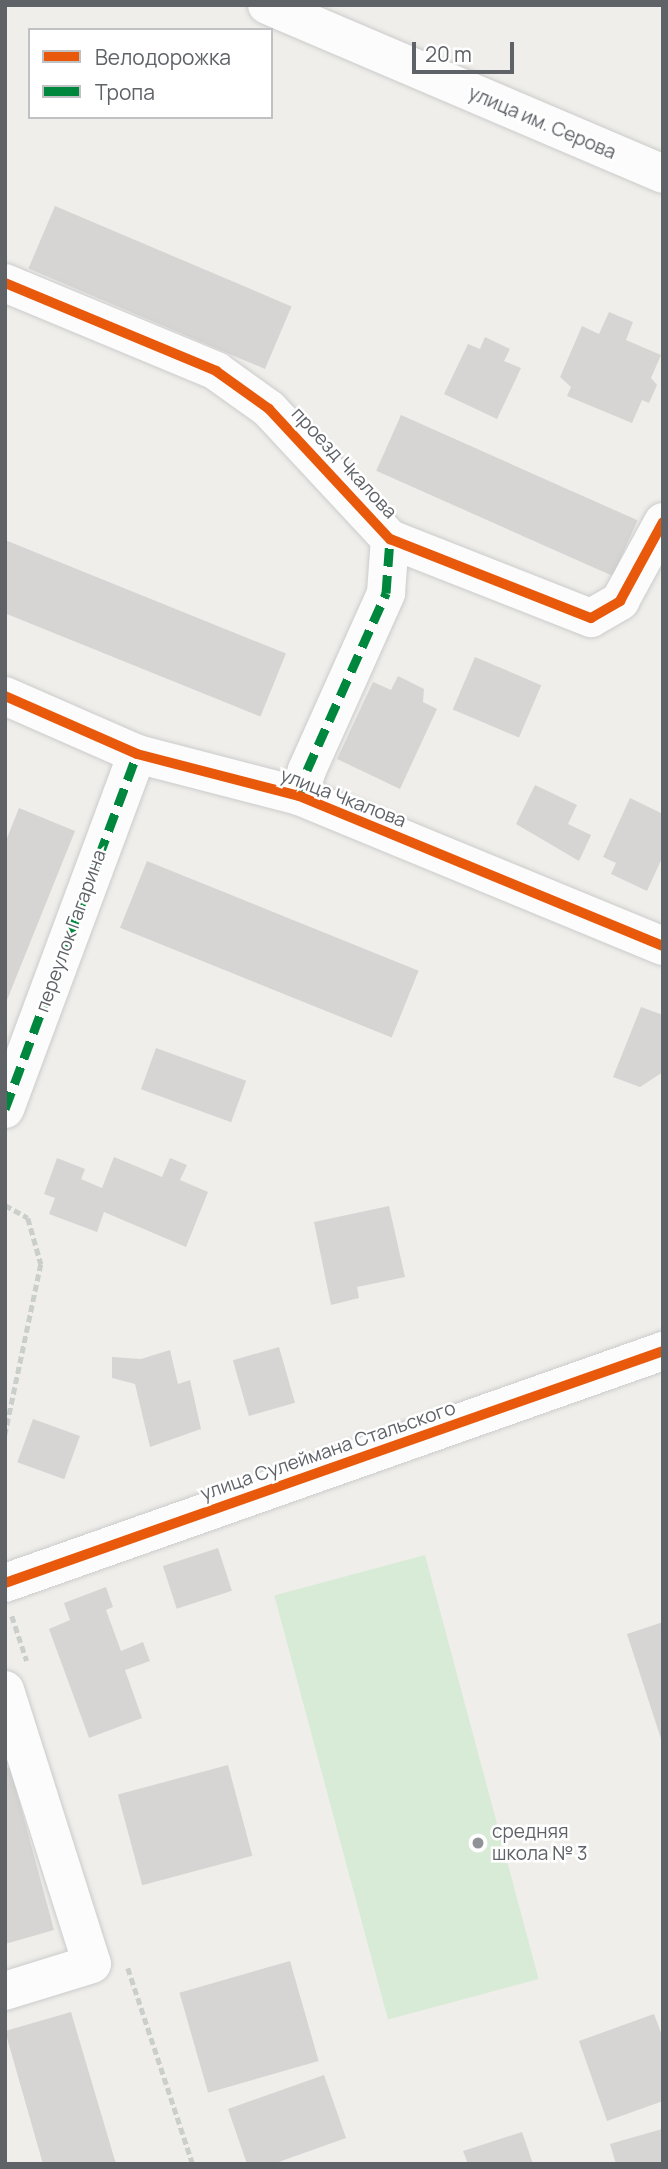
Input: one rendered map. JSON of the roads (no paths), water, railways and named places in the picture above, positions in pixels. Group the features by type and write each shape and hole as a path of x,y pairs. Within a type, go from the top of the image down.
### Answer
{"street":[{"name":"улица им. Серова","path":"267,5 663,174"},
{"name":"проезд Чкалова","path":"5,283 216,371 269,408 390,539 591,618 620,601 663,522"},
{"name":"проезд Чкалова","path":"299,796 386,593 390,539"},
{"name":"улица Чкалова","path":"5,696 138,754 299,796 663,946"},
{"name":"переулок Гагарина","path":"5,1109 138,754"},
{"name":"улица Сулеймана Стальского","path":"5,1583 663,1351"},
{"path":"5,1690 92,1964 5,1991"}],"place":[{"name":"средняя школа № 3","path":"478,1843"}]}
